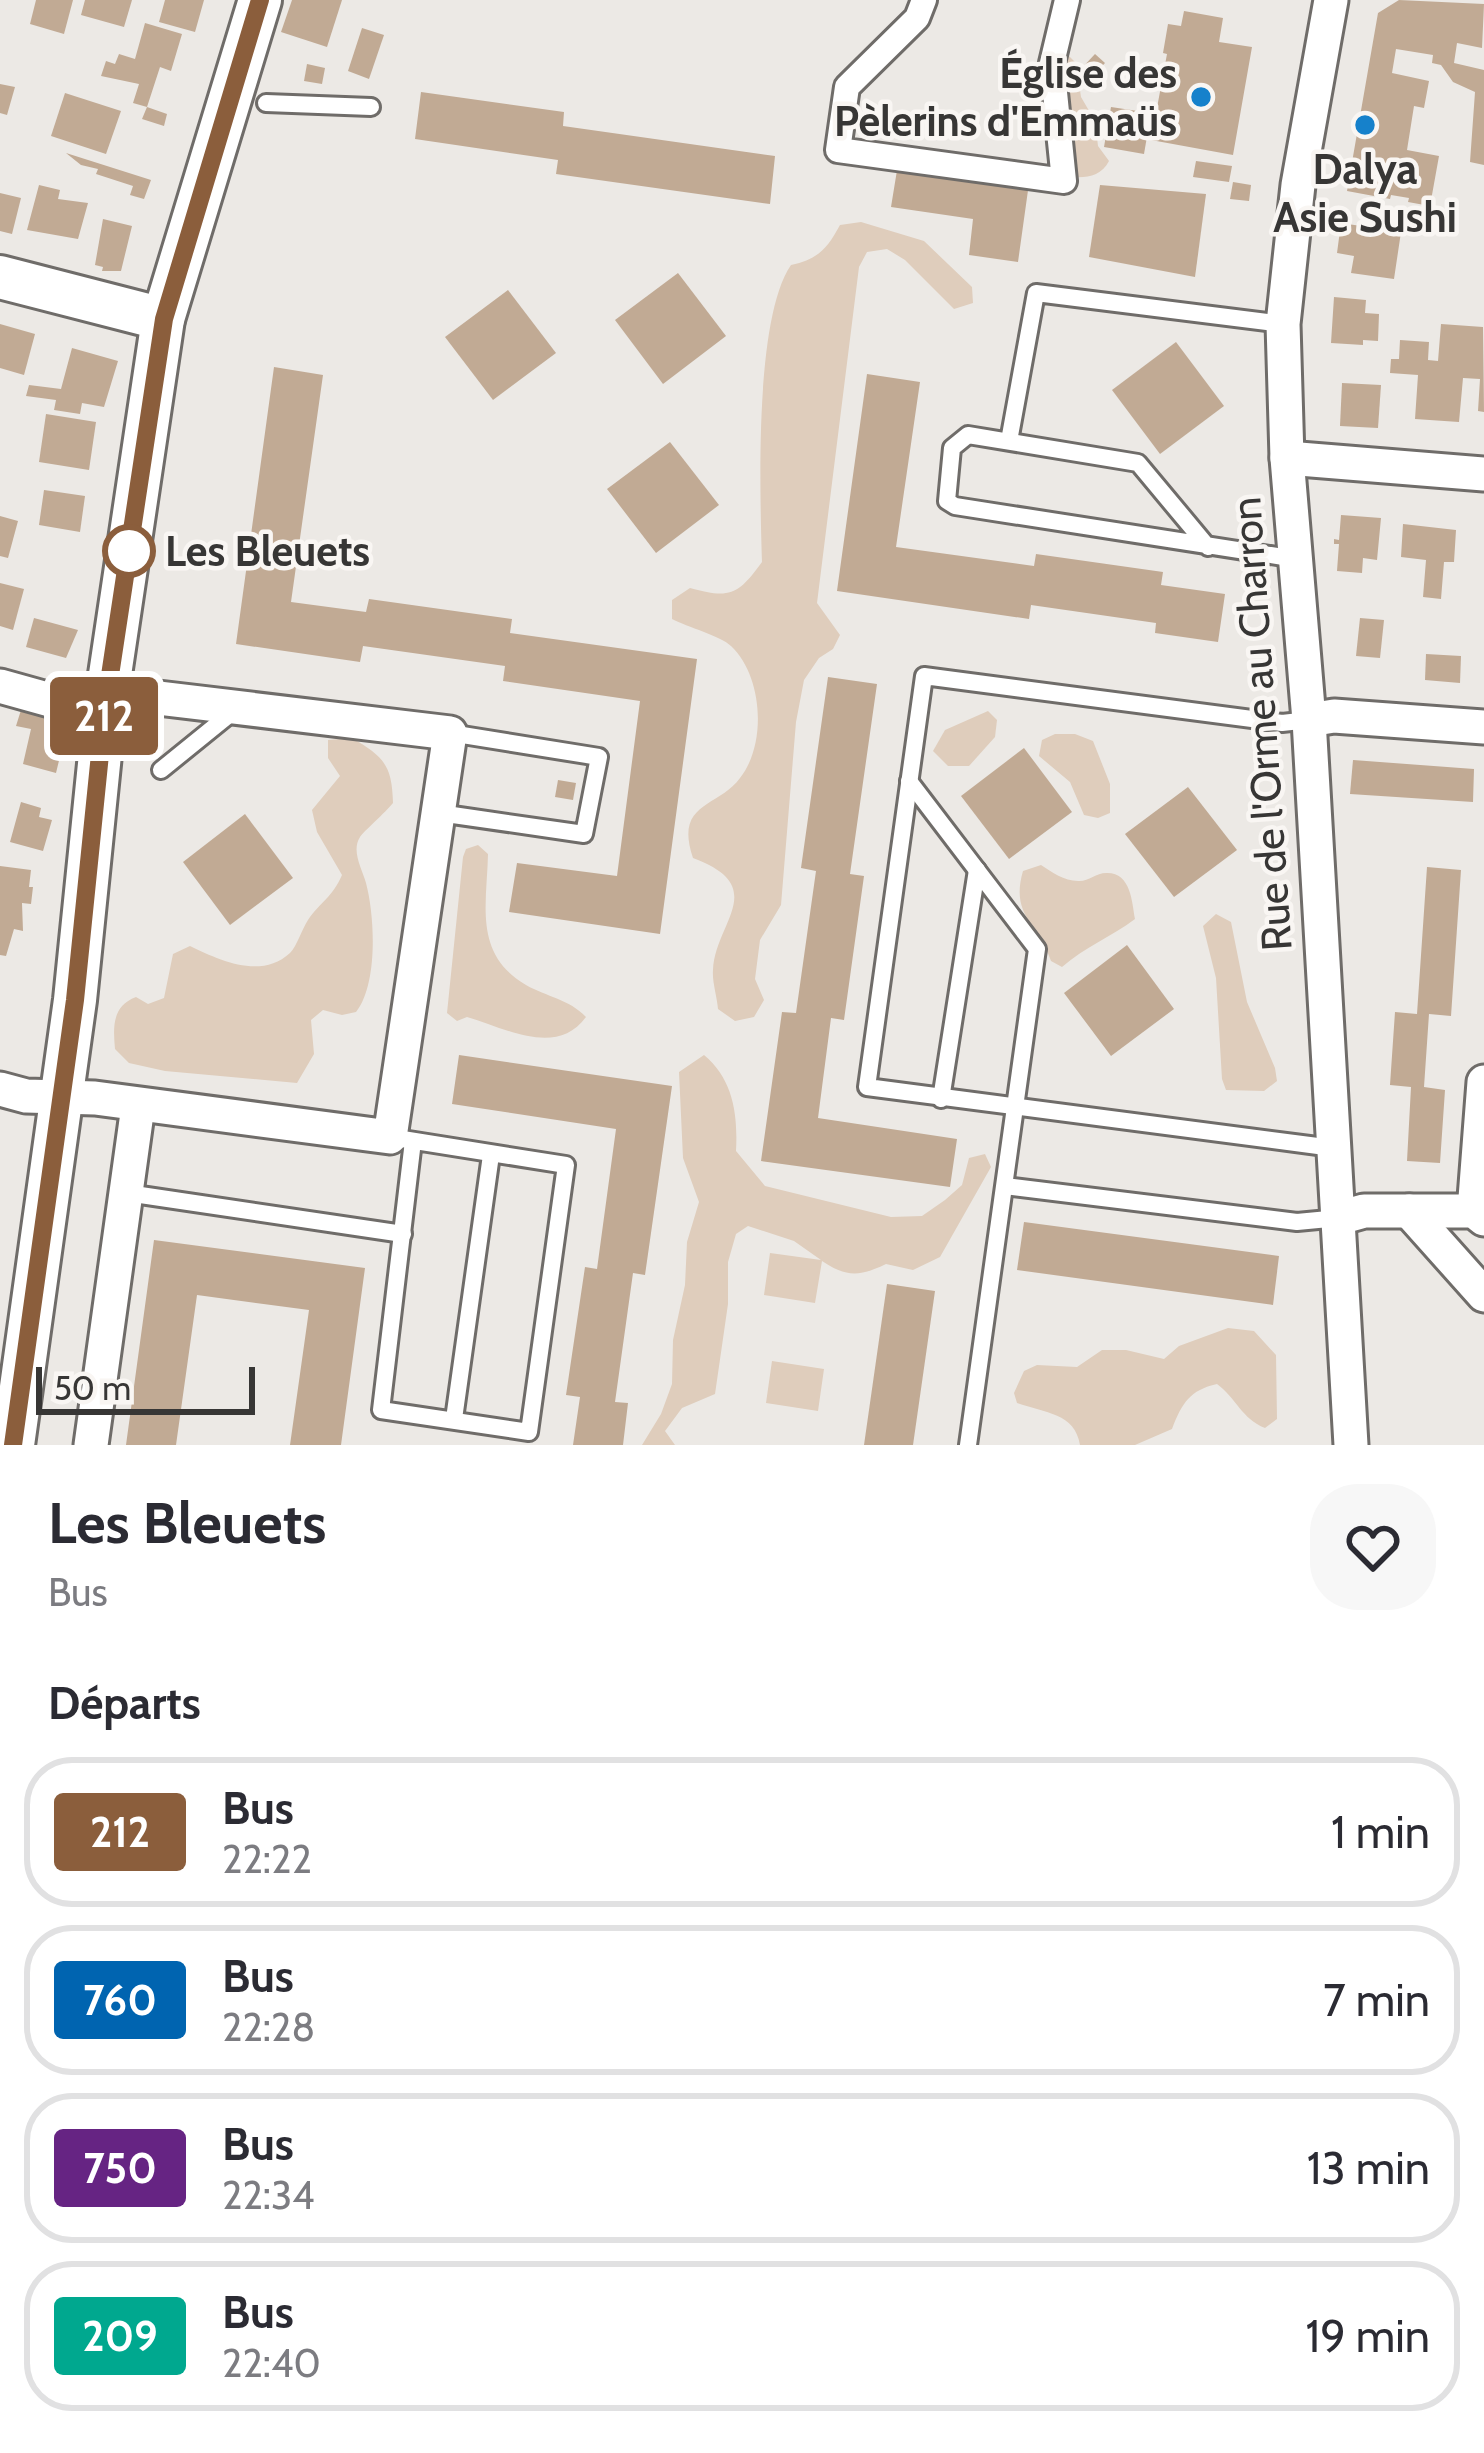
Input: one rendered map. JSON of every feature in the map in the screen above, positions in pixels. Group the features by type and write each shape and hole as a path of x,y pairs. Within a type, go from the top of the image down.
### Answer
{"street":[{"path":"13,1445 61,1095 106,703 164,319 260,0"},
{"path":"924,0 917,18 847,87 838,150 1064,181 1052,63 1067,0"},
{"name":"Rue de l'Orme au Charron","path":"1331,0 1298,185 1283,324 1287,458 1309,720 1352,1445"},
{"path":"0,277 164,319"},
{"path":"1287,458 1484,475"},
{"path":"0,686 106,703 241,706 450,733 401,1139 61,1095 26,1096 0,1089"},
{"path":"1309,720 1334,716 1484,727"},
{"path":"1339,1218 1364,1211 1479,1215 1484,1082"},
{"path":"91,1445 138,1106"},
{"path":"1409,1211 1484,1295"}],"lane":[{"path":"266,104 371,107"},
{"path":"1009,441 1036,293 1283,324"},
{"path":"1208,547 1138,464 968,435 952,448 947,501 955,506 1208,547 1296,559"},
{"path":"1309,720 1282,723 924,676 867,1087 1333,1148"},
{"path":"161,770 241,706"},
{"path":"439,813 584,834 599,757 450,733"},
{"path":"909,781 1037,949 968,1445"},
{"path":"941,1099 977,870"},
{"path":"401,1139 566,1165 529,1432 381,1410 403,1234 401,1139"},
{"path":"454,1420 491,1155"},
{"path":"1005,1186 1297,1222 1339,1218"},
{"path":"127,1193 403,1234"}],"shaded area":[{"path":"1059,54 1076,63 1081,97 1095,121 1098,146 1109,161 1089,176 1072,177"},
{"path":"861,222 924,241 972,287 973,303 954,309 905,260 887,249 867,252 859,267 817,603 840,635 804,680 796,722 781,905 760,940 755,979 764,1000 754,1017 735,1021 718,1009 713,975 734,894 716,869 693,858 689,826 701,808 731,788 749,764 758,710 742,659 720,639 672,619 672,600 690,588 732,592 762,562 762,408 779,290 791,265 821,252 840,225"},
{"path":"988,711 997,720 995,737 969,766 948,766 933,751 945,730"},
{"path":"1075,734 1093,741 1110,784 1110,813 1098,818 1084,815 1070,782 1039,756 1042,740"},
{"path":"352,738 384,763 393,803 358,842 373,950 368,985 356,1012 342,1015 323,1010 311,1020 314,1054 297,1083 165,1071 129,1063 115,1049 118,1012 136,997 148,1004 164,998 173,954 190,946 253,966 279,961 293,950 308,920 342,875 317,832 312,810 340,776 328,758 328,740"},
{"path":"478,845 488,854 487,927 498,958 526,985 586,1017 561,1036 515,1033 467,1017 457,1021 447,1013 463,857 466,849"},
{"path":"1041,865 1073,881 1106,873 1121,877 1129,889 1135,919 1062,967 1051,961 1020,899 1023,871"},
{"path":"1216,914 1231,922 1247,1002 1275,1068 1277,1081 1264,1091 1226,1090 1222,1079 1216,978 1203,926"},
{"path":"704,1055 722,1075 732,1098 736,1151 765,1186 891,1217 922,1216 962,1185 969,1158 985,1154 991,1167 940,1257 913,1270 886,1264 853,1273 822,1261 815,1303 764,1295 770,1253 821,1260 794,1241 748,1226 736,1234 728,1262 728,1304 715,1394 682,1408 665,1431 675,1445 642,1445 672,1384 673,1340 685,1285 687,1242 699,1202 683,1158 679,1072"},
{"path":"1228,1328 1254,1331 1276,1355 1277,1419 1265,1428 1217,1384 1188,1399 1172,1429 1135,1445 1080,1445 1065,1420 1017,1403 1014,1393 1024,1371 1037,1365 1077,1367 1102,1350 1164,1359 1179,1346"},
{"path":"772,1361 824,1369 818,1411 766,1403"}],"building":[{"path":"36,0 73,0 64,34 30,24"},
{"path":"85,0 132,0 124,27 81,15"},
{"path":"165,0 204,0 195,32 159,22"},
{"path":"292,0 342,0 327,47 281,32"},
{"path":"1399,0 1484,4 1482,48 1457,43 1454,63 1484,70 1484,165 1470,162 1475,92 1453,82 1441,65 1432,63 1433,55 1396,49 1392,73 1429,81 1424,108 1414,106 1407,150 1439,156 1430,206 1408,202 1409,198 1347,191 1378,13"},
{"name":"Église des Pèlerins d'Emmaüs","path":"1184,11 1223,18 1219,42 1252,47 1233,155 1151,140 1168,24 1181,26"},
{"path":"145,23 182,34 171,71 160,67 147,107 133,103 139,84 101,76 106,61 115,64 119,54 135,59"},
{"path":"362,28 384,35 369,79 348,71"},
{"path":"1095,54 1105,63 1090,79 1080,70"},
{"path":"307,64 325,68 322,84 304,81"},
{"path":"0,84 15,87 7,115 0,113"},
{"path":"421,92 564,112 563,126 775,156 770,204 556,174 558,160 415,139"},
{"path":"65,93 121,111 106,154 51,136"},
{"path":"147,107 167,114 164,126 142,119"},
{"path":"1111,107 1151,113 1144,154 1104,147"},
{"path":"66,153 151,180 144,199 130,195 133,186 96,174 98,169 81,165"},
{"path":"899,158 1030,176 1018,262 969,255 973,219 891,207"},
{"path":"1196,161 1232,166 1229,182 1193,177"},
{"path":"1233,182 1251,185 1249,201 1230,199"},
{"path":"39,185 60,190 58,199 88,203 78,239 27,230"},
{"path":"1100,185 1206,194 1195,277 1089,257"},
{"path":"0,193 21,198 12,234 0,231"},
{"path":"103,219 132,226 121,271 102,271 103,267 95,265"},
{"path":"1341,223 1401,232 1394,279 1351,273 1354,256 1337,253"},
{"path":"678,273 726,336 663,384 615,320"},
{"path":"508,290 556,353 493,400 445,337"},
{"path":"1334,297 1366,300 1365,313 1379,314 1378,341 1331,343"},
{"path":"0,324 35,334 24,375 0,368"},
{"path":"1441,324 1483,327 1484,412 1478,411 1480,379 1463,378 1459,422 1415,419 1418,375 1390,373 1391,359 1399,359 1400,340 1429,342 1428,360 1438,361"},
{"path":"1176,342 1224,406 1160,454 1112,390"},
{"path":"72,348 118,361 104,407 82,403 80,414 54,410 56,400 26,396 29,385 61,389"},
{"path":"274,367 323,375 291,602 366,612 369,599 512,619 510,633 697,659 660,934 509,912 517,863 617,876 640,701 503,681 505,666 363,646 360,662 236,644"},
{"path":"867,374 920,382 896,547 1034,566 1036,554 1163,572 1161,585 1225,594 1218,642 1155,633 1156,623 1031,605 1029,619 837,591"},
{"path":"1342,383 1381,385 1378,428 1340,426"},
{"path":"46,414 96,422 89,470 39,462"},
{"path":"670,442 719,505 656,553 607,489"},
{"path":"44,490 85,496 80,532 39,525"},
{"path":"1341,515 1381,518 1377,560 1363,558 1362,573 1337,571 1339,544 1334,539 1339,540"},
{"path":"0,516 18,521 8,558 0,556"},
{"path":"1403,524 1456,530 1454,562 1444,562 1441,599 1423,597 1426,560 1401,557"},
{"path":"0,583 24,589 13,630 0,626"},
{"path":"34,618 78,630 66,658 26,647"},
{"path":"1360,618 1384,620 1380,658 1356,656"},
{"path":"1426,654 1461,656 1460,683 1425,680"},
{"path":"828,677 877,684 850,874 864,876 844,1020 831,1018 818,1118 957,1139 950,1187 761,1161 782,1012 796,1013 816,871 801,868"},
{"path":"21,710 55,719 50,740 63,744 56,773 23,764 31,729 16,726"},
{"path":"1024,748 1072,812 1009,859 961,796"},
{"path":"1353,760 1474,769 1473,802 1350,794"},
{"path":"558,780 576,783 573,800 555,797"},
{"path":"1188,787 1237,850 1174,897 1125,834"},
{"path":"21,802 41,808 39,817 52,820 43,851 10,842"},
{"path":"245,814 293,878 230,925 183,862"},
{"path":"0,866 31,870 29,887 33,887 31,904 22,903 23,931 14,929 6,956 0,955"},
{"path":"1427,867 1461,870 1451,1016 1429,1014 1424,1087 1445,1090 1440,1163 1407,1161 1411,1087 1390,1085 1395,1012 1417,1014"},
{"path":"1127,945 1174,1009 1111,1056 1064,993"},
{"path":"459,1055 672,1086 645,1275 633,1273 615,1402 628,1403 623,1445 573,1445 580,1397 566,1395 585,1267 597,1269 616,1129 452,1104"},
{"path":"1024,1222 1279,1256 1273,1305 1017,1270"},
{"path":"154,1240 365,1268 341,1445 290,1445 309,1310 197,1295 176,1445 126,1445"},
{"path":"887,1284 935,1291 913,1445 864,1445"}],"bus line":[{"name":"212","path":"13,1445 75,1000 104,715 164,319 260,0"}],"place":[{"name":"Église des Pèlerins d'Emmaüs","path":"1201,97"},
{"name":"Dalya Asie Sushi","path":"1365,125"},
{"name":"Les Bleuets","path":"129,551"}]}
